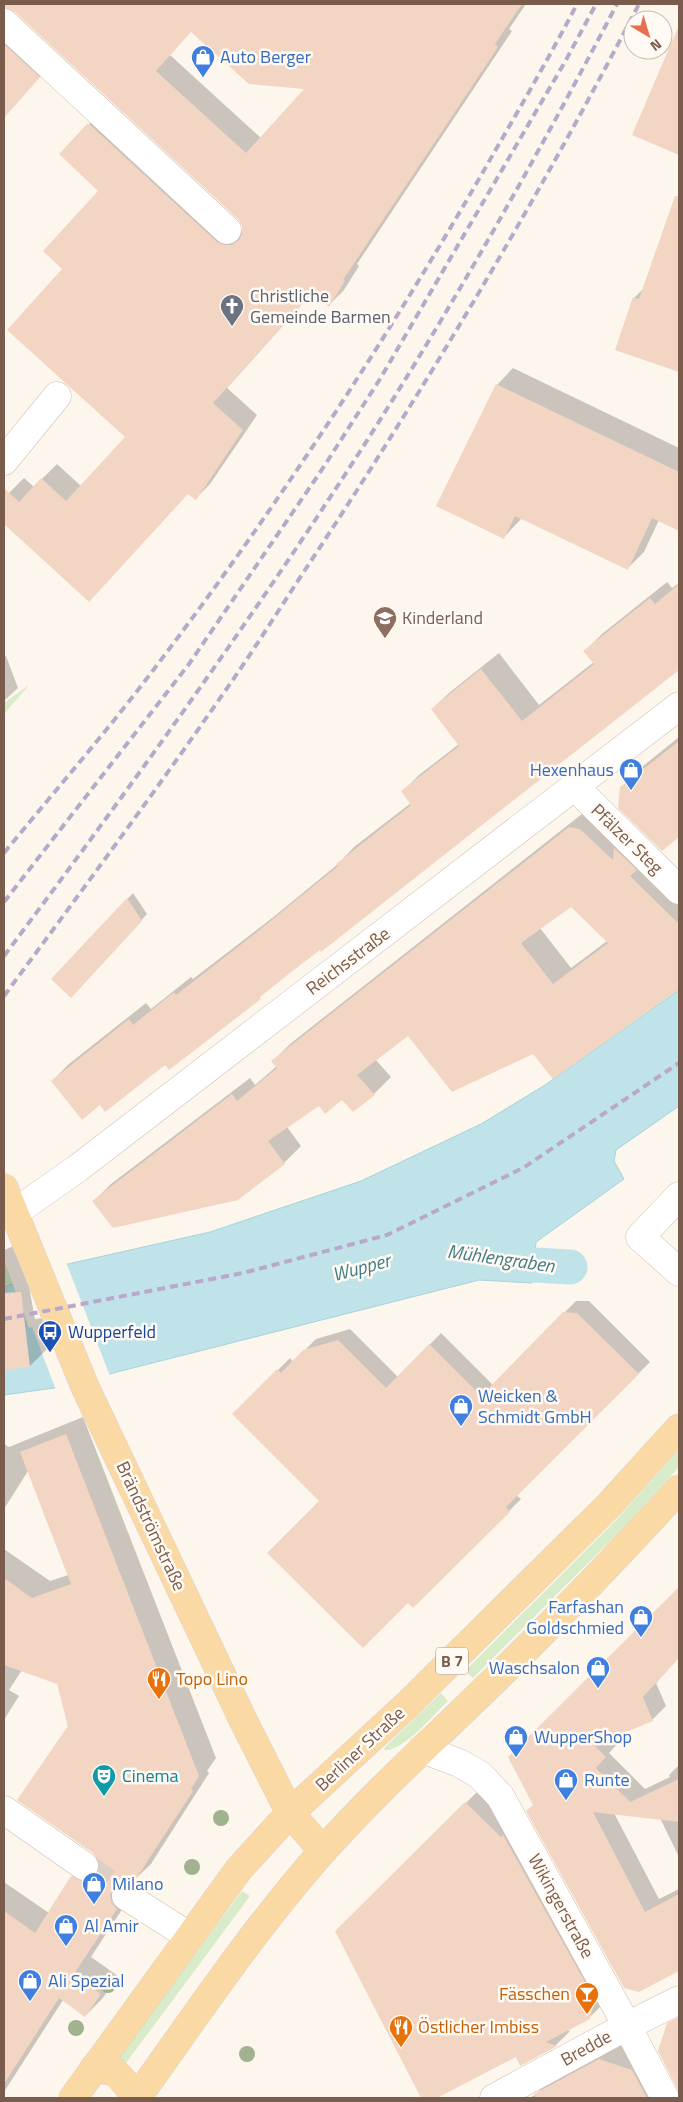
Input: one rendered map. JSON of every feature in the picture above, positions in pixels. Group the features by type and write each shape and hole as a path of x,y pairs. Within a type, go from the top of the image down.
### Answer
{"main road":[{"name":"Brändströmstraße","path":"9,1200 85,1388 247,1728 290,1813 323,1851"},
{"name":"Berliner Straße","path":"73,2098 239,1869 290,1813 407,1705 609,1505 679,1428"},
{"name":"B 7","path":"136,2098 260,1927 323,1851 422,1749 470,1704 677,1498"},
{"path":"94,2068 115,2072 136,2098"}],"street":[{"path":"4,24 227,230"},
{"path":"4,461 57,396"},
{"name":"Reichsstraße","path":"9,1200 78,1168 679,706"},
{"name":"Pfälzer Steg","path":"575,787 679,890"},
{"path":"679,1196 640,1238 679,1272"},
{"name":"Wikingerstraße","path":"422,1749 459,1763 480,1775 500,1796 665,2098"},
{"path":"4,1810 84,1866"},
{"path":"126,1896 189,1936"},
{"name":"Bredde","path":"494,2098 679,2000"}],"green space":[{"path":"29,685 4,714 4,703"},
{"path":"4,1261 13,1284 4,1287"},
{"path":"679,1450 679,1467 625,1526 473,1678 465,1671 615,1521"},
{"path":"441,1693 448,1701 427,1723 400,1745 384,1750 385,1747"},
{"path":"242,1891 250,1896 126,2063 118,2058"}],"water":[{"name":"Wupper","path":"679,990 679,1106 616,1150 614,1161 624,1179 536,1242 532,1283 479,1280 54,1388 4,1395 4,1287 68,1264 210,1232 361,1181 481,1124 545,1085"}],"pier":[{"path":"66,1262 110,1376 56,1390 32,1327 29,1328 12,1282"}],"building":[{"path":"4,4 522,4 495,44 498,47 343,280 345,281 329,307 313,292 213,403 243,430 196,500 188,494 89,602 4,524 4,488 19,502 41,478 66,501 125,437 7,330 62,269 43,251 98,191 59,154 88,123 217,242 224,245 232,245 239,240 242,234 242,226 238,219 15,12 4,8","holes":["191,32 249,84 304,89 246,153 156,71"]},
{"path":"679,25 679,155 632,135 664,60 673,60 673,39"},
{"path":"4,44 40,77 4,118"},
{"path":"675,196 679,196 679,372 615,350 633,297 639,299"},
{"path":"496,384 679,472 679,531 652,518 628,570 515,516 504,539 436,506"},
{"path":"679,584 679,670 321,952 320,950 290,973 260,997 261,999 169,1070 165,1065 105,1112 100,1105 82,1120 51,1081 129,1019 133,1025 174,992 176,995 257,932 338,866 336,864 411,805 401,791 459,746 431,709 481,669 522,721 594,664 583,651 650,598 655,604"},
{"path":"679,741 679,837 662,851 618,808 620,787"},
{"path":"569,827 580,829 613,860 614,848 637,870 630,876 679,924 679,989 553,1079 533,1054 452,1092 408,1036 357,1075 375,1095 353,1112 342,1100 325,1114 319,1106 268,1141 285,1164 238,1200 113,1228 92,1201 232,1094 237,1101 277,1068 271,1061","holes":["571,907 608,943 553,984 521,943"]},
{"path":"127,898 142,921 71,998 51,979"},
{"path":"21,1292 30,1367 4,1370 4,1293"},
{"name":"Weicken & Schmidt GmbH","path":"563,1312 577,1313 639,1374 506,1507 510,1512 413,1608 408,1603 363,1648 267,1553 319,1501 232,1414 277,1369 281,1373 303,1350 338,1340 386,1388 429,1344 481,1396"},
{"path":"66,1434 199,1776 191,1789 193,1791 134,1882 126,1880 119,1882 113,1888 110,1896 112,1903 117,1909 74,1974 101,1994 85,2017 59,1998 4,2084 4,1911 35,1933 71,1876 82,1881 90,1880 96,1875 99,1868 98,1860 93,1853 17,1800 68,1726 57,1684 4,1665 4,1578 32,1598 71,1584 20,1452"},
{"path":"679,1587 679,1658 643,1697 653,1721 594,1745 606,1757 596,1768 630,1802 679,1779 679,1822 593,1812 645,1912 679,1894 679,1971 639,1992 624,1988 526,1811 533,1805 508,1757"},
{"path":"465,1802 501,1837 503,1835 595,2000 590,2019 546,2042 557,2046 520,2066 516,2057 437,2098 421,2098 335,1931"},
{"path":"679,2017 679,2092 658,2051 667,2023"},
{"path":"599,2059 632,2070 647,2098 536,2098 534,2094"}],"waterway":[{"name":"Mühlengraben","path":"487,1257 534,1265 570,1267"}],"tunnel":[{"path":"84,1866 126,1896"}],"railway":[{"path":"4,853 151,673 239,554 323,431 441,243 529,92 577,4"},
{"path":"4,902 189,664 321,471 380,379 566,60 596,4"},
{"path":"4,956 186,708 274,581 359,453 493,232 617,4"},
{"path":"4,996 223,694 350,501 437,362 521,221 639,4"},
{"path":"4,1319 243,1273 387,1235 523,1168 679,1063"}],"place":[{"name":"Auto Berger","path":"203,78"},
{"name":"Christliche Gemeinde Barmen","path":"232,327"},
{"name":"Kinderland","path":"385,639"},
{"name":"Hexenhaus","path":"631,791"},
{"name":"Wupperfeld","path":"50,1353"},
{"name":"Weicken & Schmidt GmbH","path":"461,1427"},
{"name":"Farfashan Goldschmied","path":"641,1638"},
{"name":"Waschsalon","path":"598,1689"},
{"name":"Topo Lino","path":"159,1700"},
{"name":"WupperShop","path":"516,1758"},
{"name":"Cinema","path":"104,1797"},
{"name":"Runte","path":"566,1801"},
{"name":"Milano","path":"94,1905"},
{"name":"Al Amir","path":"66,1947"},
{"name":"Ali Spezial","path":"30,2002"},
{"name":"Fässchen","path":"587,2015"},
{"name":"Östlicher Imbiss","path":"401,2048"}]}
